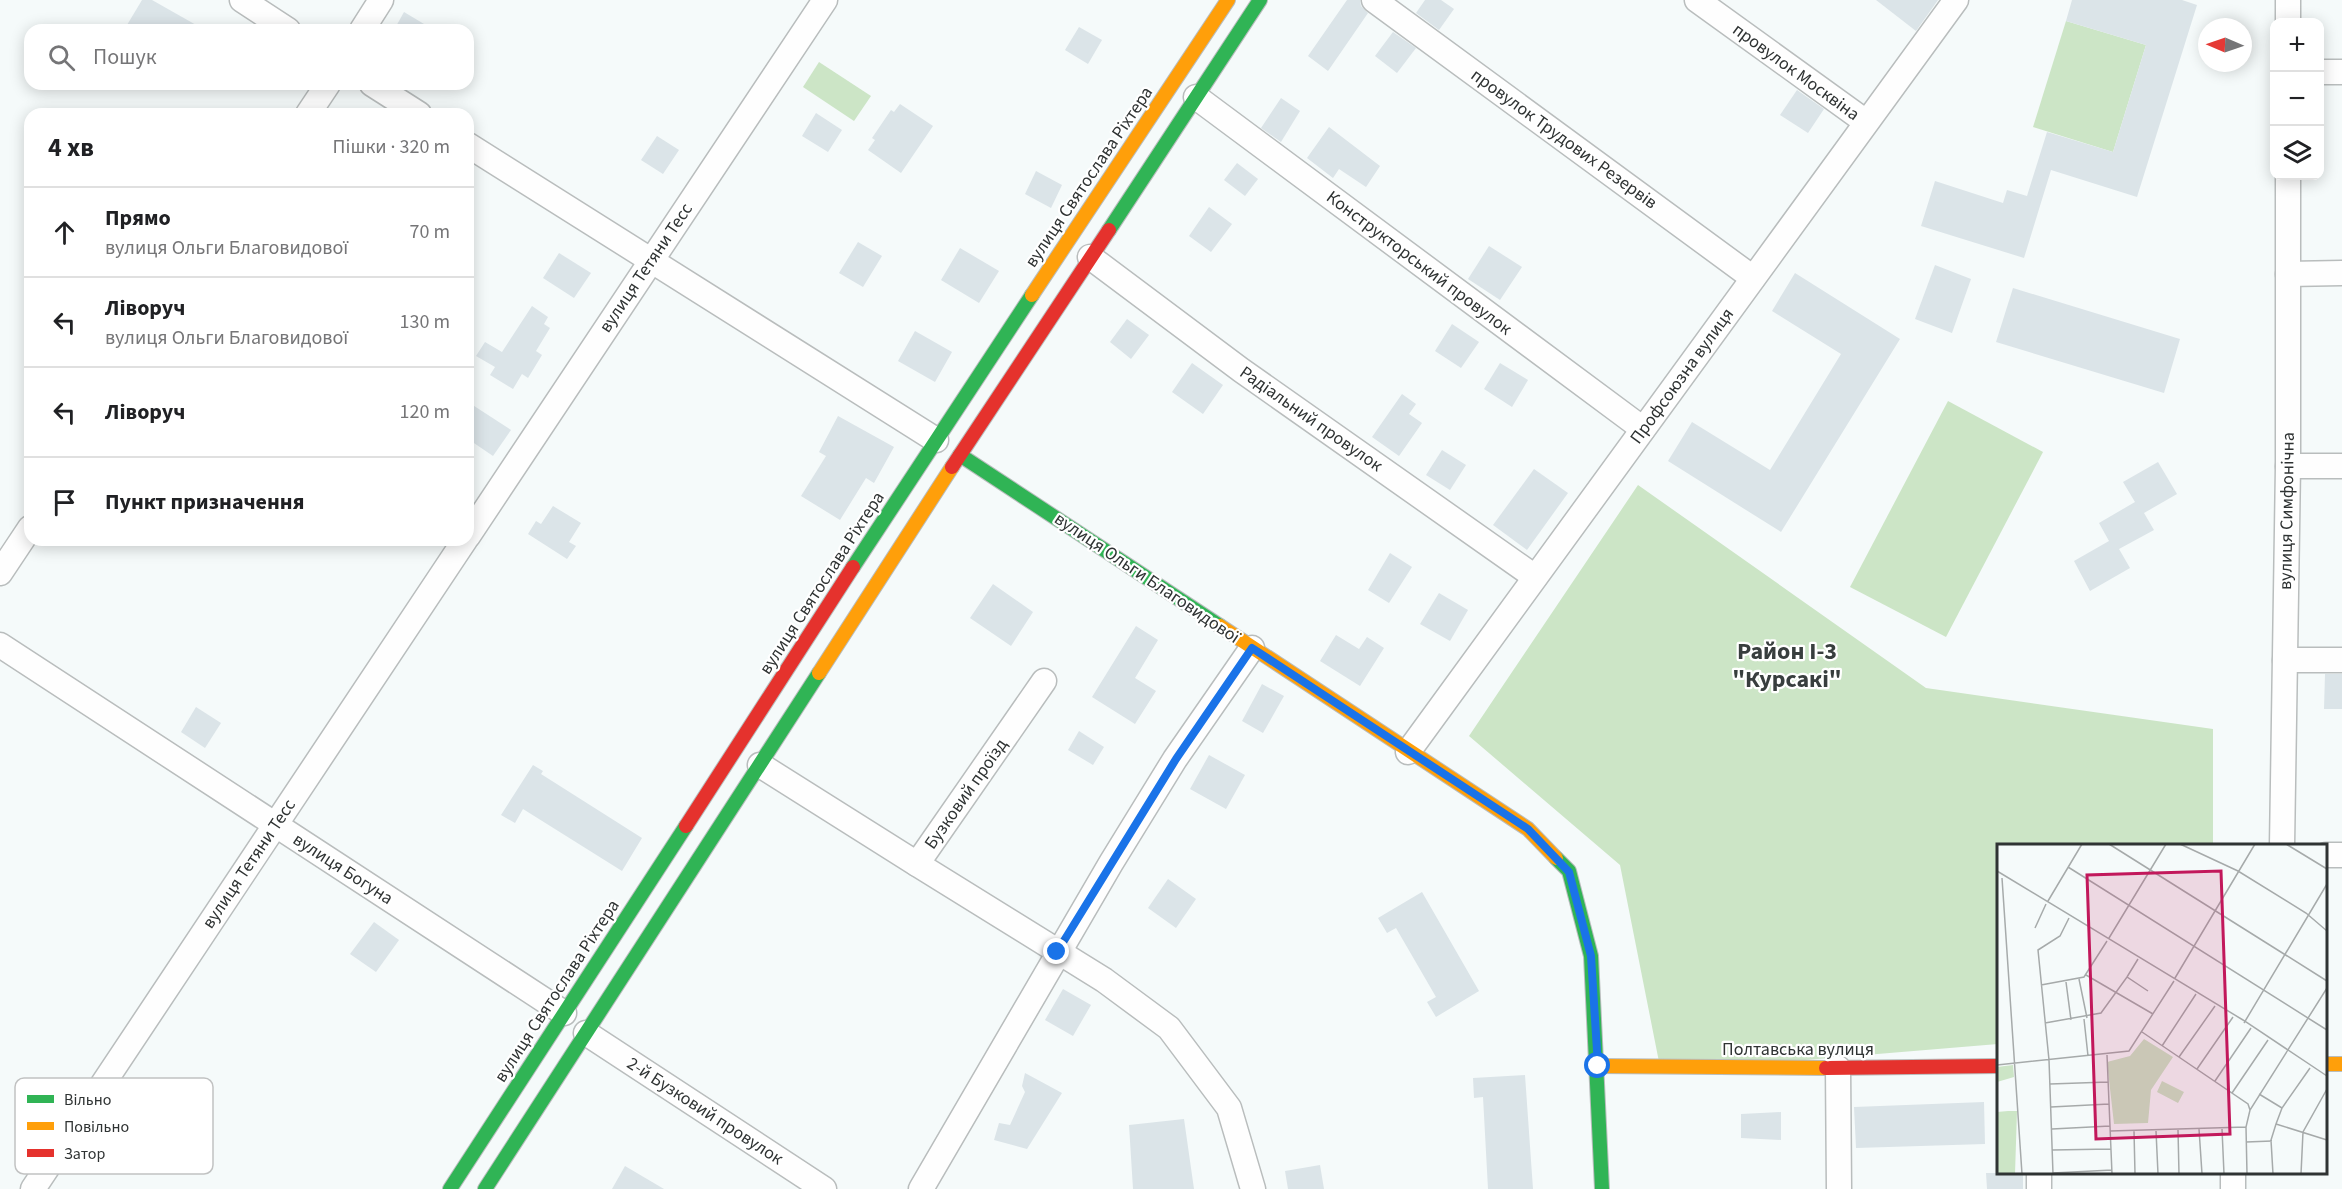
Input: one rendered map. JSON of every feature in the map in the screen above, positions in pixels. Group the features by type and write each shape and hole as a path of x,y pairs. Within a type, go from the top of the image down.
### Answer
{"main road":[{"name":"вулиця Святослава Ріхтера","path":"450,1189 936,440 1228,0"},
{"path":"485,1189 960,455 1260,0"},
{"name":"вулиця Ольги Благовидової","path":"960,455 1528,829 1569,872 1591,956 1598,1066 1602,1189"},
{"name":"Полтавська вулиця","path":"1598,1066 1838,1068 1997,1066"}],"street":[{"path":"242,0 279,24"},
{"path":"366,24 381,0"},
{"name":"вулиця Тетяни Тесс","path":"474,527 825,0"},
{"name":"провулок Трудових Резервів","path":"1374,0 1753,278"},
{"name":"провулок Москвіна","path":"1697,0 1866,122"},
{"name":"Профсоюзна вулиця","path":"1408,752 1956,0"},
{"path":"2288,0 2288,18"},
{"path":"2324,72 2342,72"},
{"path":"312,108 324,90"},
{"path":"381,90 410,108"},
{"name":"Конструкторський провулок","path":"1196,97 1643,429"},
{"path":"474,149 936,440"},
{"name":"вулиця Симфонічна","path":"2282,844 2288,466 2288,180"},
{"name":"Радіальний провулок","path":"1090,257 1241,370 1535,577"},
{"path":"2288,274 2342,273"},
{"path":"2288,466 2342,466"},
{"path":"0,573 24,537"},
{"name":"вулиця Тетяни Тесс","path":"107,1078 461,546"},
{"name":"вулиця Богуна","path":"0,645 564,1013"},
{"path":"921,1189 1057,952 1176,759 1252,648"},
{"path":"2285,660 2342,660"},
{"name":"Бузковий проїзд","path":"1044,681 918,864 1104,980 1169,1028 1229,1108 1253,1189"},
{"path":"760,765 918,864"},
{"name":"2-й Бузковий провулок","path":"586,1033 824,1189"},
{"path":"1838,1068 1839,1189"},
{"name":"вулиця Тетяни Тесс","path":"33,1189 43,1174"}],"green space":[{"path":"2066,21 2146,45 2113,152 2033,127"},
{"path":"819,62 871,96 854,121 803,87"},
{"path":"1948,401 2043,452 1946,637 1850,587"},
{"path":"1638,485 1926,688 2213,729 2213,844 1997,844 1997,1044 1661,1072 1620,865 1469,736"}],"building":[{"path":"142,0 152,0 194,24 128,24"},
{"path":"1347,0 1360,0 1361,6 1368,13 1328,71 1308,56"},
{"path":"1425,0 1441,0 1454,9 1439,30 1416,13"},
{"path":"1876,0 1938,0 1916,31"},
{"path":"2072,0 2182,0 2197,5 2137,197 2051,170 2024,258 1921,226 1935,181 2003,203 2007,190 2027,196 2047,132 2113,152 2146,45 2066,21"},
{"path":"404,12 424,24 397,24"},
{"path":"1079,27 1102,40 1088,64 1065,50"},
{"path":"1393,32 1416,48 1397,73 1375,56"},
{"path":"1797,90 1824,109 1808,133 1780,115"},
{"path":"1281,98 1300,111 1281,142 1261,128"},
{"path":"900,104 933,126 901,173 868,150 875,140 872,138 891,110 894,112"},
{"path":"816,113 842,130 828,152 802,136"},
{"path":"1329,127 1380,166 1366,187 1339,169 1333,178 1307,158"},
{"path":"657,136 679,150 663,174 641,160"},
{"path":"1237,163 1258,179 1245,196 1224,180"},
{"path":"1036,171 1062,185 1051,208 1025,194"},
{"path":"1209,207 1232,224 1211,252 1189,236"},
{"path":"858,242 882,256 863,287 839,273"},
{"path":"1489,246 1522,267 1500,300 1468,279"},
{"path":"960,248 999,271 979,303 941,280"},
{"path":"559,253 591,273 574,298 543,278"},
{"path":"1935,265 1971,279 1952,333 1915,319"},
{"path":"1795,273 1900,339 1781,532 1668,461 1692,422 1770,470 1841,354 1772,311"},
{"path":"2013,288 2180,339 2164,393 1996,342"},
{"path":"532,306 548,317 544,324 550,328 536,351 542,355 528,378 522,374 513,389 490,375 495,367 476,356 485,342 502,352"},
{"path":"1127,319 1149,335 1131,359 1110,342"},
{"path":"1452,324 1479,342 1461,368 1435,351"},
{"path":"915,331 952,352 935,382 898,361"},
{"path":"1192,363 1223,385 1203,414 1172,392"},
{"path":"1500,363 1528,380 1512,407 1484,389"},
{"path":"1402,394 1416,404 1409,414 1422,423 1399,456 1372,437"},
{"path":"474,406 511,430 493,456 474,443"},
{"path":"838,416 894,447 874,483 866,478 840,520 801,496 826,456 819,452"},
{"path":"1442,450 1466,465 1450,490 1426,475"},
{"path":"2158,462 2177,494 2144,513 2154,530 2119,549 2130,568 2090,591 2074,561 2109,541 2099,523 2135,502 2123,482"},
{"path":"1534,469 1568,493 1527,550 1493,525"},
{"path":"553,506 581,523 569,542 576,546 567,559 528,534 536,521 541,524"},
{"path":"1390,553 1412,567 1389,603 1368,590"},
{"path":"993,584 1033,612 1011,646 970,618"},
{"path":"1439,593 1468,610 1450,641 1420,624"},
{"path":"1136,626 1158,640 1135,678 1156,691 1135,724 1092,697"},
{"path":"1336,635 1359,649 1367,637 1384,648 1360,686 1320,661"},
{"path":"2325,674 2342,674 2342,709 2324,709"},
{"path":"1262,684 1284,696 1263,733 1242,721"},
{"path":"196,707 221,723 205,748 181,732"},
{"path":"1079,731 1104,747 1093,765 1068,750"},
{"path":"1209,755 1245,775 1226,809 1190,789"},
{"path":"533,765 543,771 541,774 642,838 622,871 523,809 515,823 501,815"},
{"path":"1168,879 1196,899 1176,928 1148,908"},
{"path":"1422,892 1479,991 1436,1017 1427,1002 1436,997 1396,928 1387,933 1378,918"},
{"path":"374,922 399,940 376,972 350,954"},
{"path":"1063,989 1091,1005 1073,1036 1045,1020"},
{"path":"1025,1073 1062,1093 1027,1149 994,1140 999,1123 1010,1125 1025,1092 1022,1086"},
{"path":"1525,1075 1533,1189 1488,1189 1483,1097 1474,1098 1473,1078"},
{"path":"1984,1102 1985,1144 1856,1148 1854,1107"},
{"path":"1781,1112 1781,1140 1741,1138 1741,1114"},
{"path":"1184,1119 1194,1189 1133,1189 1129,1125"},
{"path":"1320,1165 1324,1189 1288,1189 1285,1171"},
{"path":"625,1166 664,1189 612,1189"},
{"path":"1986,1173 2023,1174 2023,1189 1987,1189"}],"traffic: fast":[{"path":"1109,230 1260,0"},
{"path":"853,567 1032,295"},
{"path":"960,455 1220,626"},
{"path":"485,1189 819,673"},
{"path":"450,1189 686,826"},
{"path":"1556,858 1569,871 1591,956 1602,1189"}],"traffic: slow":[{"path":"1032,295 1228,0"},
{"path":"819,673 952,467"},
{"path":"1220,626 1528,829 1556,858"},
{"path":"2327,1064 2342,1064"},
{"path":"1598,1066 1826,1068"}],"traffic: jam":[{"path":"952,467 1109,230"},
{"path":"686,826 853,567"},
{"path":"1826,1068 1997,1066"}],"district":[{"name":"Район І-3 \"Курсакі\"","path":"1787,665"}],"route":[{"path":"1057,952 1176,759 1252,648 1528,829 1569,872 1591,956 1598,1066"}]}
